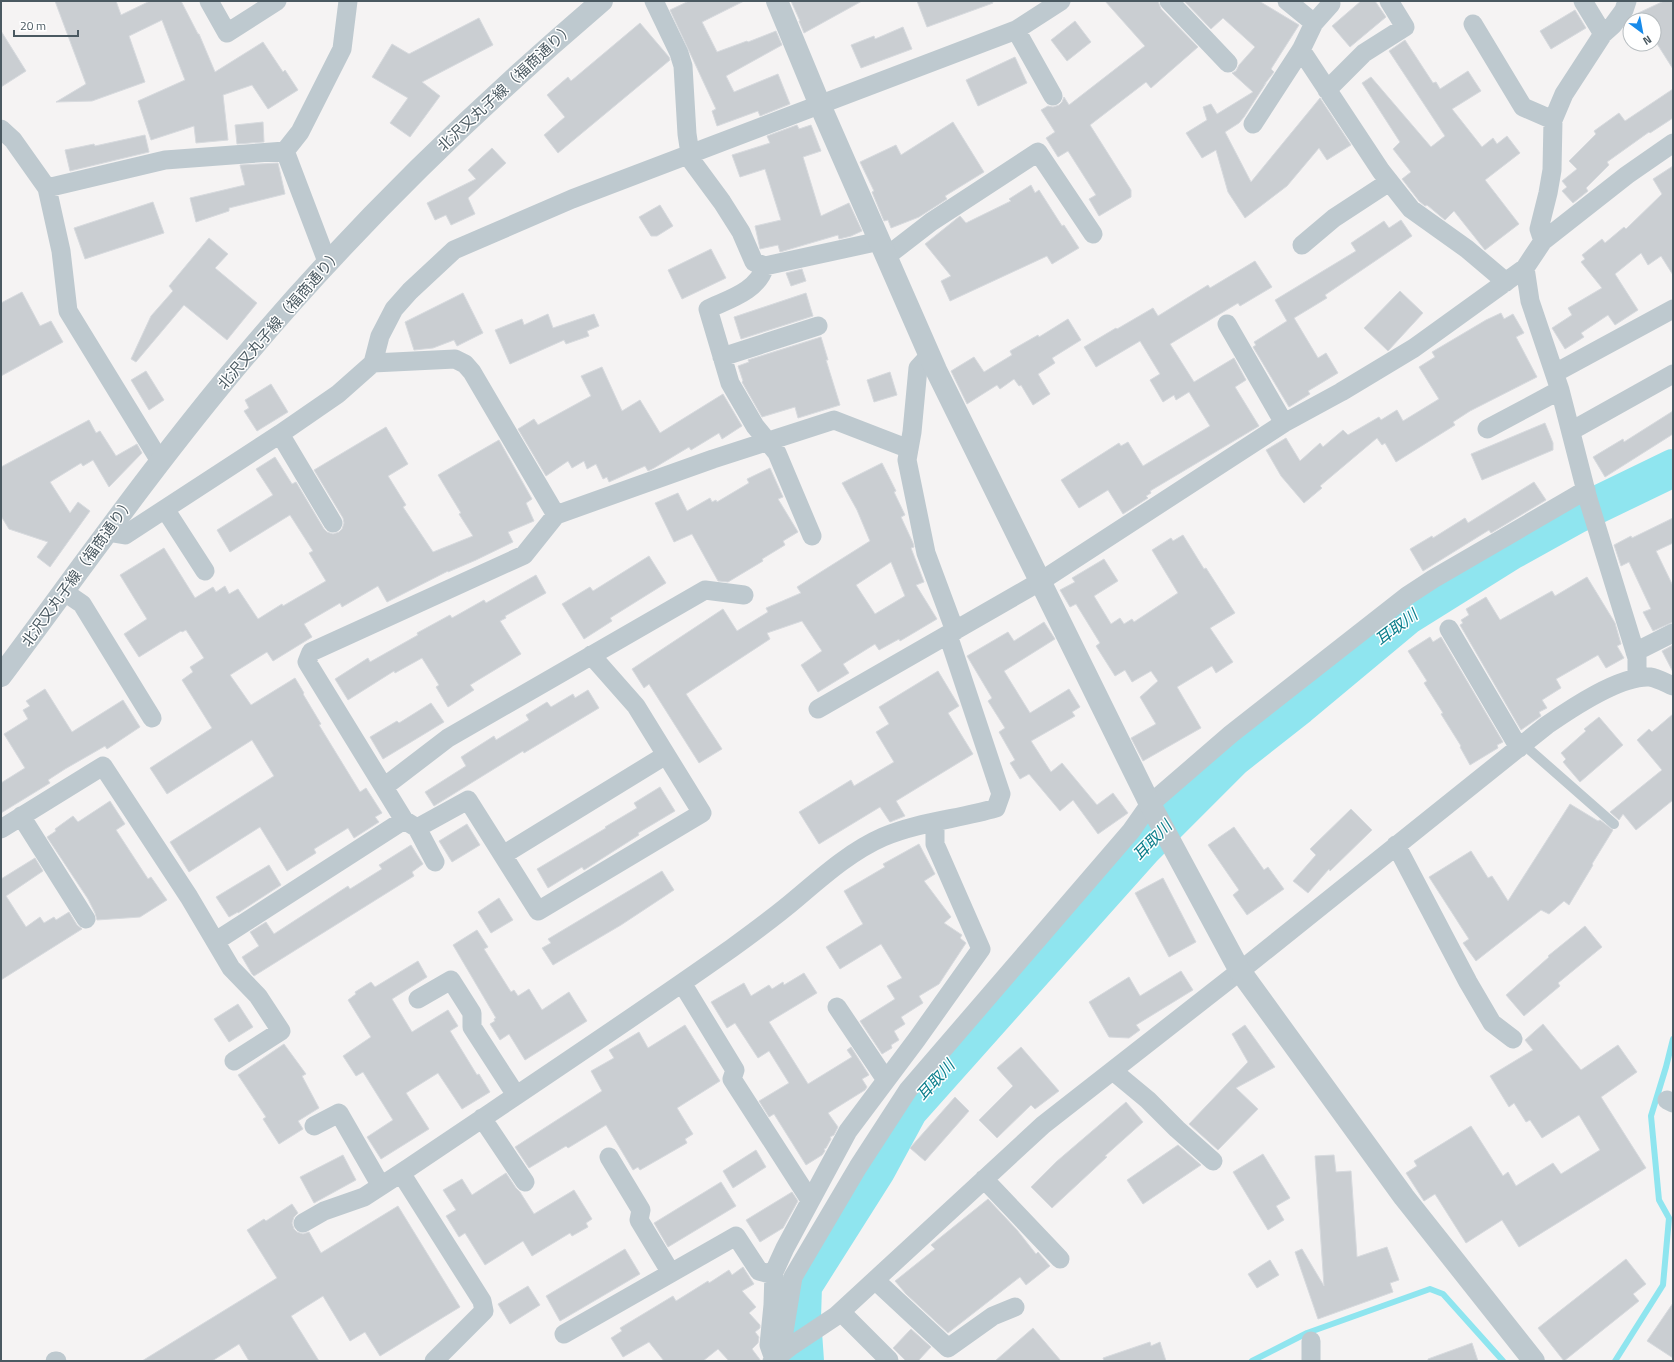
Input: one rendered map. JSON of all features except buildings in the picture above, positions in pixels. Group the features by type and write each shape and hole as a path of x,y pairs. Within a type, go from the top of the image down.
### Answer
{"street":[{"path":"209,1 228,33 277,1"},
{"path":"47,188 165,160 284,151 300,132 342,49 348,1"},
{"name":"北沢又丸子線（福商通り）","path":"1,676 160,461 241,360 328,264 425,162 490,100 602,1"},
{"path":"654,1 679,53 683,66 687,134 691,152 691,160 722,202 741,232 754,262 765,266 884,249 931,222 1038,152 1093,234"},
{"path":"777,1 820,105 930,355 1151,806 1240,971 1404,1197 1534,1361"},
{"path":"107,532 125,535 280,434 338,394 373,363 380,336 394,309 410,291 454,250 572,198 1016,30 1061,1"},
{"path":"1169,1 1228,63"},
{"path":"1287,1 1314,23"},
{"path":"1327,90 1364,53 1405,27 1389,1"},
{"path":"1583,1 1603,34"},
{"path":"1543,241 1539,229 1552,170 1553,120 1564,94 1603,34 1613,25 1624,10 1627,1"},
{"path":"1253,124 1301,50 1314,23 1331,4"},
{"path":"1473,24 1523,107 1553,120"},
{"path":"1016,30 1053,96"},
{"path":"1301,50 1389,182 1411,209 1467,249 1506,282"},
{"path":"5,139 47,188 61,251 68,311 160,461"},
{"path":"818,709 1041,581 1284,423 1342,392 1414,348 1525,268 1543,241 1627,175 1673,143"},
{"path":"284,151 328,264"},
{"path":"1302,245 1334,218 1389,182"},
{"path":"765,266 763,272 751,288 708,309 730,384 755,426 777,453 812,536"},
{"path":"1525,268 1530,301 1558,382 1587,494 1635,652 1637,678"},
{"path":"1487,429 1673,309"},
{"path":"1227,324 1284,423"},
{"path":"722,357 818,326"},
{"path":"303,1222 324,1211 364,1197 401,1173 682,983 766,924 826,874 859,850 883,837 907,828 976,814 996,808 1001,794 926,553 907,460 915,407 918,368 930,355"},
{"path":"373,363 455,359 465,364 472,372 556,515"},
{"path":"1571,431 1673,374"},
{"path":"435,862 411,824 384,787 308,662 311,652 524,555 556,515 768,441 834,420 909,449"},
{"path":"280,434 333,523"},
{"path":"781,1354 793,1278 858,1167 908,1090 1151,806 1231,734 1408,596 1433,579 1587,494"},
{"path":"165,509 205,570"},
{"path":"384,787 448,738 704,590 744,595"},
{"path":"64,592 82,604 152,718"},
{"path":"1449,629 1521,746"},
{"path":"1635,652 1673,633"},
{"path":"216,941 411,824 468,800 538,912 702,813 636,706 591,655"},
{"path":"781,1354 838,1314 1043,1125 1240,971 1396,845 1564,713 1596,694 1637,678 1650,677 1673,686"},
{"path":"503,856 666,755"},
{"path":"1,829 103,766 216,941 231,968 258,996 281,1031 234,1061"},
{"path":"22,816 86,919"},
{"path":"781,1354 769,1345 773,1305 774,1272 784,1248 848,1131 981,948 935,844 935,823"},
{"path":"1396,845 1468,982 1492,1023 1513,1039"},
{"path":"418,999 450,980 472,1013 472,1027 516,1095"},
{"path":"682,983 735,1070 732,1079 810,1200"},
{"path":"837,1007 886,1080"},
{"path":"1113,1071 1148,1100 1177,1129 1213,1161"},
{"path":"314,1126 339,1113 381,1186"},
{"path":"482,1118 525,1182"},
{"path":"609,1157 641,1210 639,1220 671,1273"},
{"path":"401,1173 482,1301 484,1311 434,1361"},
{"path":"984,1179 1060,1259"},
{"path":"564,1334 736,1236 759,1271 774,1275"},
{"path":"875,1280 948,1348 993,1316 1015,1307"},
{"path":"838,1314 889,1360"},
{"path":"1311,1341 1311,1361"}],"lane":[{"path":"1521,746 1614,824"}],"waterway":[{"name":"耳取川","path":"805,1361 802,1318 803,1286 877,1169 909,1110 1143,848 1233,758 1299,706 1407,616 1511,551 1576,515 1673,468"},
{"path":"1615,1361 1663,1285 1669,1218 1659,1200 1651,1116 1673,1039"},
{"path":"1252,1361 1307,1333 1430,1289 1443,1294 1503,1361"}]}
